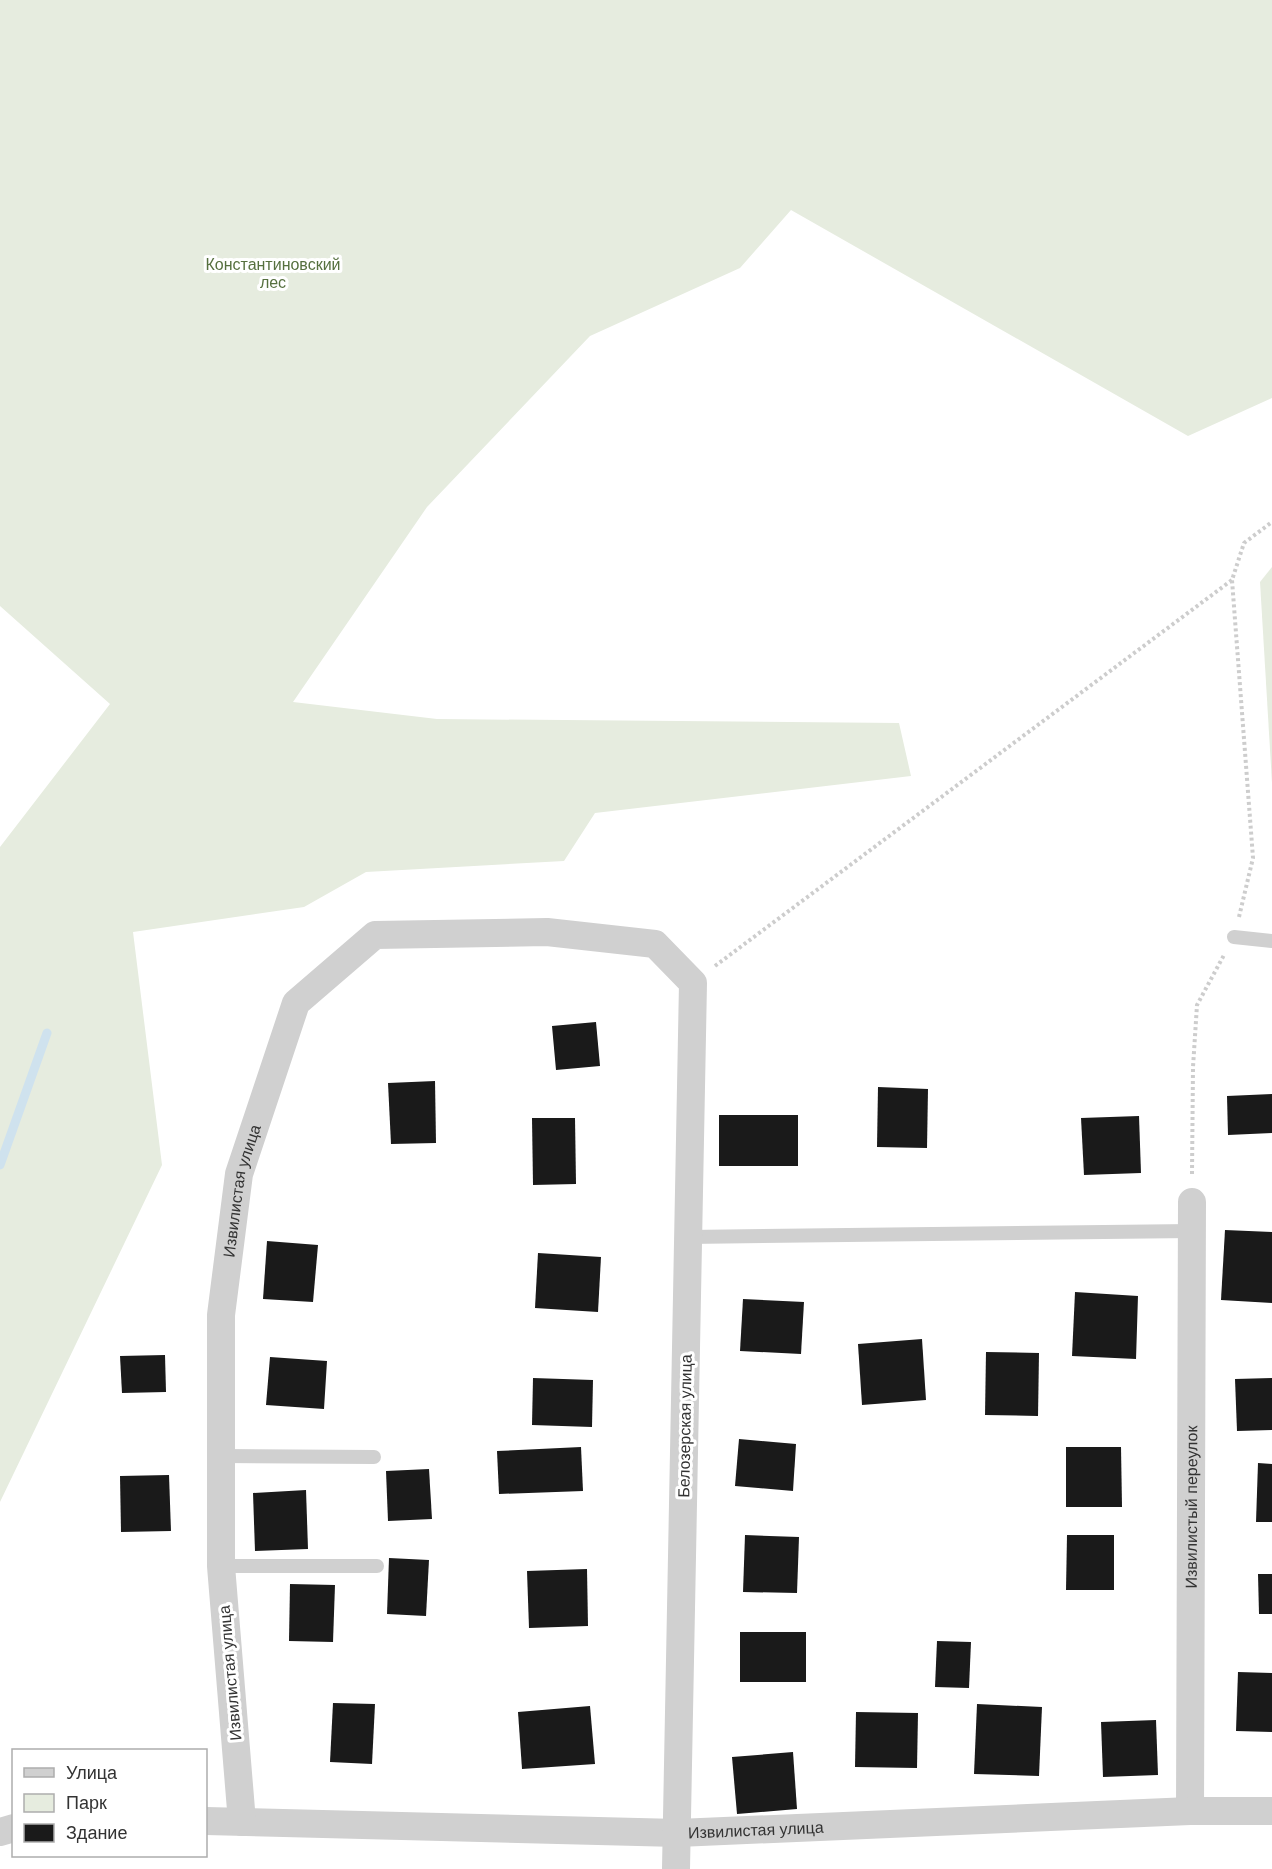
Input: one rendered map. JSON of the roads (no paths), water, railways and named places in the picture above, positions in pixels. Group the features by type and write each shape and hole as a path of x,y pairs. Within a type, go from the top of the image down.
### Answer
{"street":[{"name":"Извилистая улица","path":"242,1822 221,1566 221,1315 238,1174 296,1003 375,934 548,932 655,944 693,983"},
{"name":"Белозерская улица","path":"675,1869 678,1833 693,983"},
{"name":"Извилистый переулок","path":"1190,1811 1192,1202"},
{"name":"Извилистая улица","path":"207,1821 678,1833 1190,1811 1272,1811"}],"lane":[{"path":"1234,937 1272,941"},
{"path":"688,1237 1192,1231"},
{"path":"221,1456 374,1457"},
{"path":"221,1566 377,1566"}],"waterway":[{"path":"0,1165 47,1033"}],"park label":[{"name":"Константиновский лес","path":"273,273"}]}
